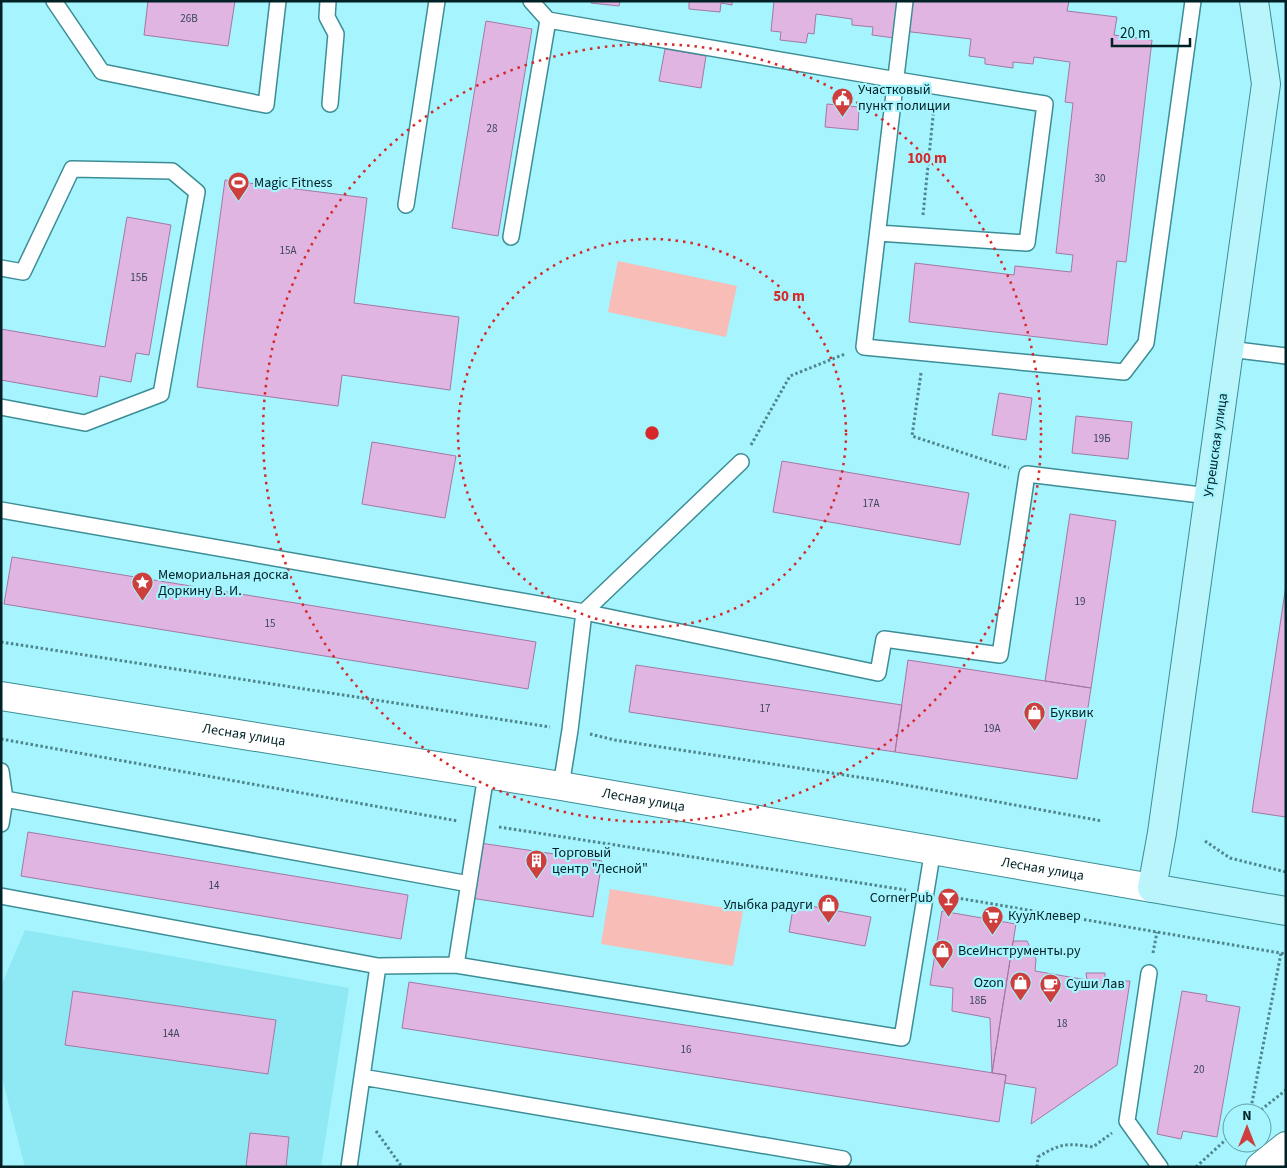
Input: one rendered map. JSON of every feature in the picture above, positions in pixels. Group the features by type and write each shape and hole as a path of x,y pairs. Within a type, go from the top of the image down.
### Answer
{"main road":[{"name":"Угрешская улица","path":"1152,888 1162,833 1266,84 1254,1"},
{"name":"Лесная улица","path":"1152,888 1286,911"}],"street":[{"name":"Лесная улица","path":"1,696 561,786 1152,888"},
{"path":"1260,1167 1286,1146"}],"lane":[{"path":"54,1 102,72 266,105 278,1"},
{"path":"328,1 327,18 336,34 330,104"},
{"path":"406,205 437,1"},
{"path":"531,1 548,20 1045,104 1027,243 878,232"},
{"path":"905,1 864,347 1124,372 1146,343 1193,1"},
{"path":"511,237 548,20"},
{"path":"1,268 23,272 72,169 172,172 197,192 161,394 86,423 1,407"},
{"path":"1229,349 1286,356"},
{"path":"561,786 570,730 584,612 741,462"},
{"path":"1,510 584,612 878,674 884,639 1000,655 1027,474 1209,496"},
{"path":"1,772 5,799 1,824"},
{"path":"456,965 486,775"},
{"path":"5,799 469,884"},
{"path":"1,896 378,966 456,965 902,1038 932,849"},
{"path":"349,1167 378,966"},
{"path":"1149,973 1127,1121 1160,1167"},
{"path":"362,1077 843,1159"}],"path":[{"path":"921,236 936,86"},
{"path":"741,462 790,376 864,347"},
{"path":"924,352 912,436 1027,474"},
{"path":"1,739 478,824 926,893 1286,954"},
{"path":"1205,841 1230,858 1286,872"},
{"path":"1252,1103 1281,953"},
{"path":"1270,1103 1286,1090"},
{"path":"358,1106 402,1167"},
{"path":"1037,1167 1038,1157 1055,1146 1072,1144 1093,1147 1127,1121"},
{"path":"1196,1167 1222,1143"}],"shaded area":[{"path":"618,261 737,286 726,337 608,312"},
{"path":"610,889 743,911 733,966 601,944"},
{"path":"25,930 349,988 321,1167 25,1167 1,1074 1,986"}],"building":[{"path":"148,1 235,1 228,46 144,35"},
{"path":"592,1 620,1 619,6 591,3"},
{"path":"689,1 732,1 732,5 721,3 720,12 689,9"},
{"path":"774,1 1069,1 1067,11 1117,17 1114,35 1152,40 1126,262 1117,261 1107,345 909,322 915,263 1014,275 1015,266 1071,272 1073,255 1056,253 1073,103 1065,102 1070,62 1034,57 1033,64 1013,62 1013,68 985,64 985,58 969,56 971,39 903,31 902,39 872,35 873,27 852,25 852,19 816,14 814,34 808,33 806,43 780,40 781,32 771,31"},
{"path":"486,21 532,29 498,236 452,228"},
{"path":"665,49 706,56 701,88 659,81"},
{"name":"Участковый пункт полиции","path":"827,104 859,107 858,130 825,127"},
{"path":"225,180 367,198 354,303 459,317 450,390 342,375 338,406 197,387"},
{"path":"127,217 171,225 149,355 136,353 131,382 100,376 97,397 1,380 1,329 105,347"},
{"path":"999,393 1032,398 1026,440 992,435"},
{"path":"1076,416 1132,422 1128,459 1072,453"},
{"path":"372,442 456,456 445,518 362,504"},
{"path":"782,461 969,493 960,545 773,512"},
{"path":"1070,514 1116,521 1091,688 1045,681"},
{"path":"12,557 536,642 528,689 4,604"},
{"path":"1286,585 1286,817 1252,812"},
{"path":"908,660 1091,688 1077,779 895,752"},
{"path":"636,665 902,705 895,752 629,712"},
{"path":"28,832 408,895 401,939 21,876"},
{"name":"Торговый центр \"Лесной\"","path":"480,843 602,861 593,917 471,898"},
{"path":"794,903 871,917 865,946 789,932"},
{"path":"942,911 1016,924 992,1073 990,1018 952,1011 953,988 930,985"},
{"path":"1013,941 1027,941 1036,959 1035,971 1087,980 1086,973 1105,973 1105,981 1130,981 1117,1065 1031,1124 1036,1088 1005,1083 1006,1075 992,1073"},
{"path":"409,982 1006,1075 999,1122 402,1028"},
{"path":"73,991 276,1020 268,1074 65,1045"},
{"path":"1182,991 1207,995 1206,1001 1240,1007 1217,1137 1183,1131 1181,1139 1157,1134"},
{"path":"250,1133 289,1137 286,1167 246,1167"}],"place":[{"name":"Участковый пункт полиции","path":"842,117"},
{"name":"Magic Fitness","path":"238,202"},
{"name":"Мемориальная доска Доркину В. И.","path":"142,602"},
{"name":"Буквик","path":"1034,732"},
{"name":"Торговый центр \"Лесной\"","path":"536,880"},
{"name":"CornerPub","path":"949,917"},
{"name":"Улыбка радуги","path":"829,924"},
{"name":"КуулКлевер","path":"992,935"},
{"name":"ВсеИнструменты.ру","path":"942,970"},
{"name":"Ozon","path":"1020,1002"},
{"name":"Суши Лав","path":"1050,1003"}]}
